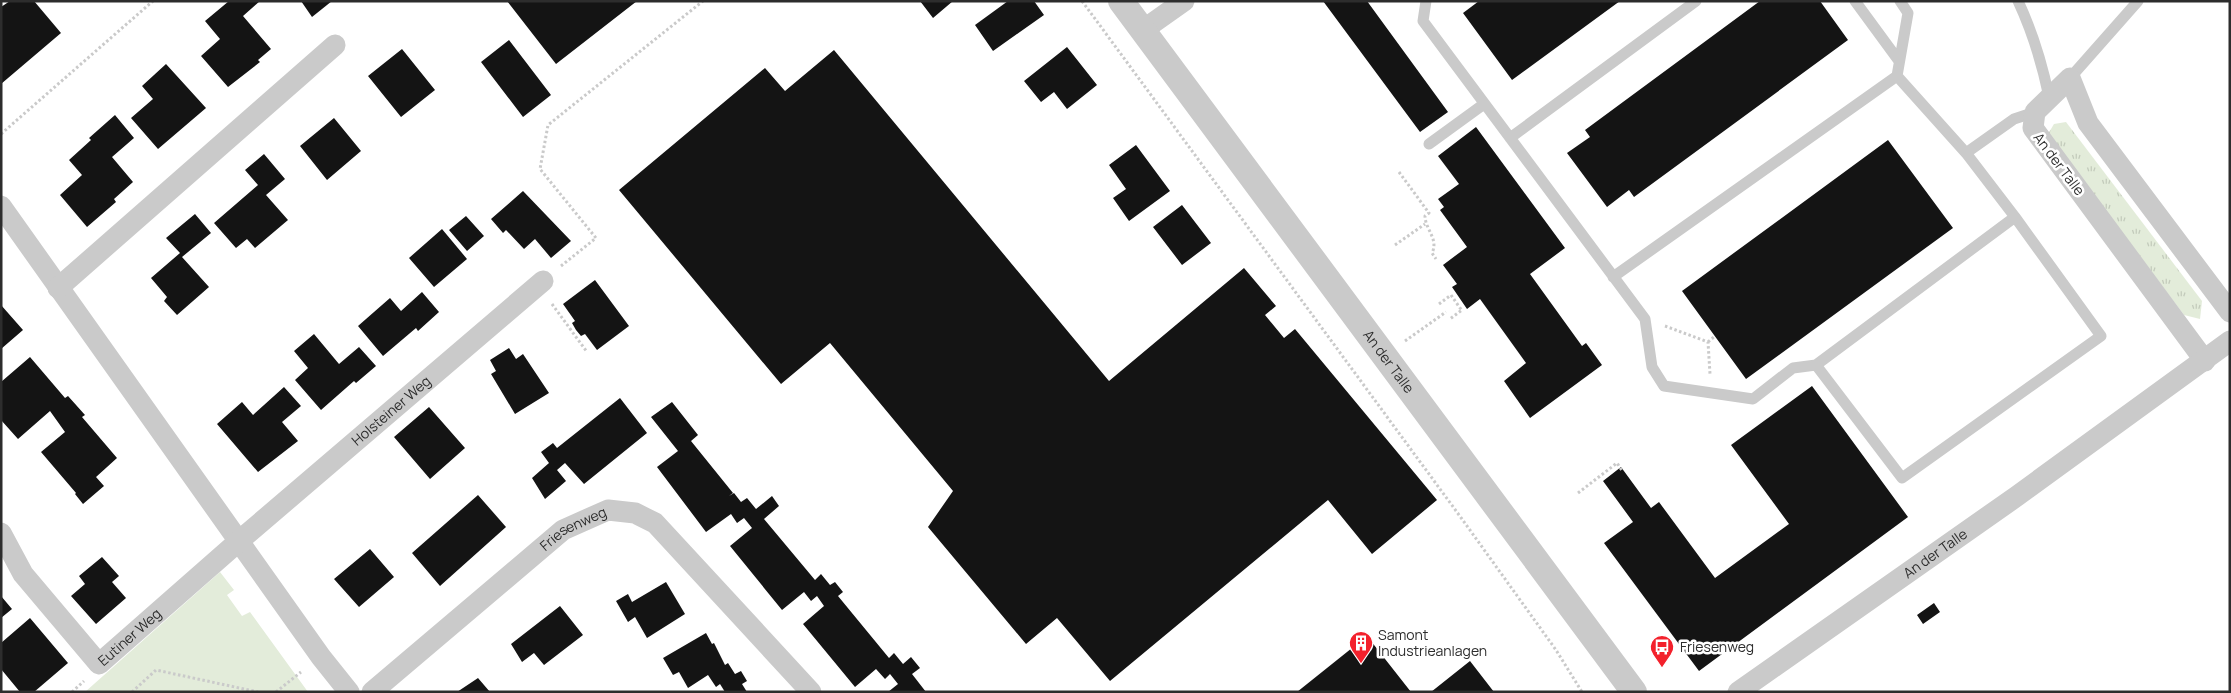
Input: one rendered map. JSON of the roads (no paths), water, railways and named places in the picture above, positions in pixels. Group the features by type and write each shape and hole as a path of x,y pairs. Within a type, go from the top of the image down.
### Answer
{"street":[{"name":"An der Talle","path":"1121,1 1634,692"},
{"path":"1143,30 1184,1"},
{"path":"58,288 335,45"},
{"name":"An der Talle","path":"2070,78 2034,112 2033,128 2205,361"},
{"path":"2070,78 2088,123 2230,312"},
{"path":"1,206 321,657 349,692"},
{"name":"Holsteiner Weg","path":"239,540 540,283"},
{"name":"An der Talle","path":"1738,692 2205,361 2230,341"},
{"name":"Friesenweg","path":"372,692 563,530 608,510 635,513 655,523 811,692"},
{"name":"Eutiner Weg","path":"1,532 23,574 98,664 239,540"}],"lane":[{"path":"1426,1 1423,21 1645,319 1652,367 1664,386 1753,398 1793,368 1816,364 2015,217"},
{"path":"1510,138 1696,1"},
{"path":"1855,1 1899,61"},
{"path":"1900,1 1908,13"},
{"path":"1613,277 1897,76 1908,13 1912,1"},
{"path":"2018,1 2032,30 2041,57 2049,97"},
{"path":"2070,78 2138,1"},
{"path":"1816,364 1902,478 2101,336 1966,152 1897,76"},
{"path":"1429,144 1484,104"},
{"path":"1966,152 2014,119 2034,112"}],"place":[{"name":"Samont Industrieanlagen","path":"1361,664"},
{"name":"Friesenweg","path":"1662,668"}]}
